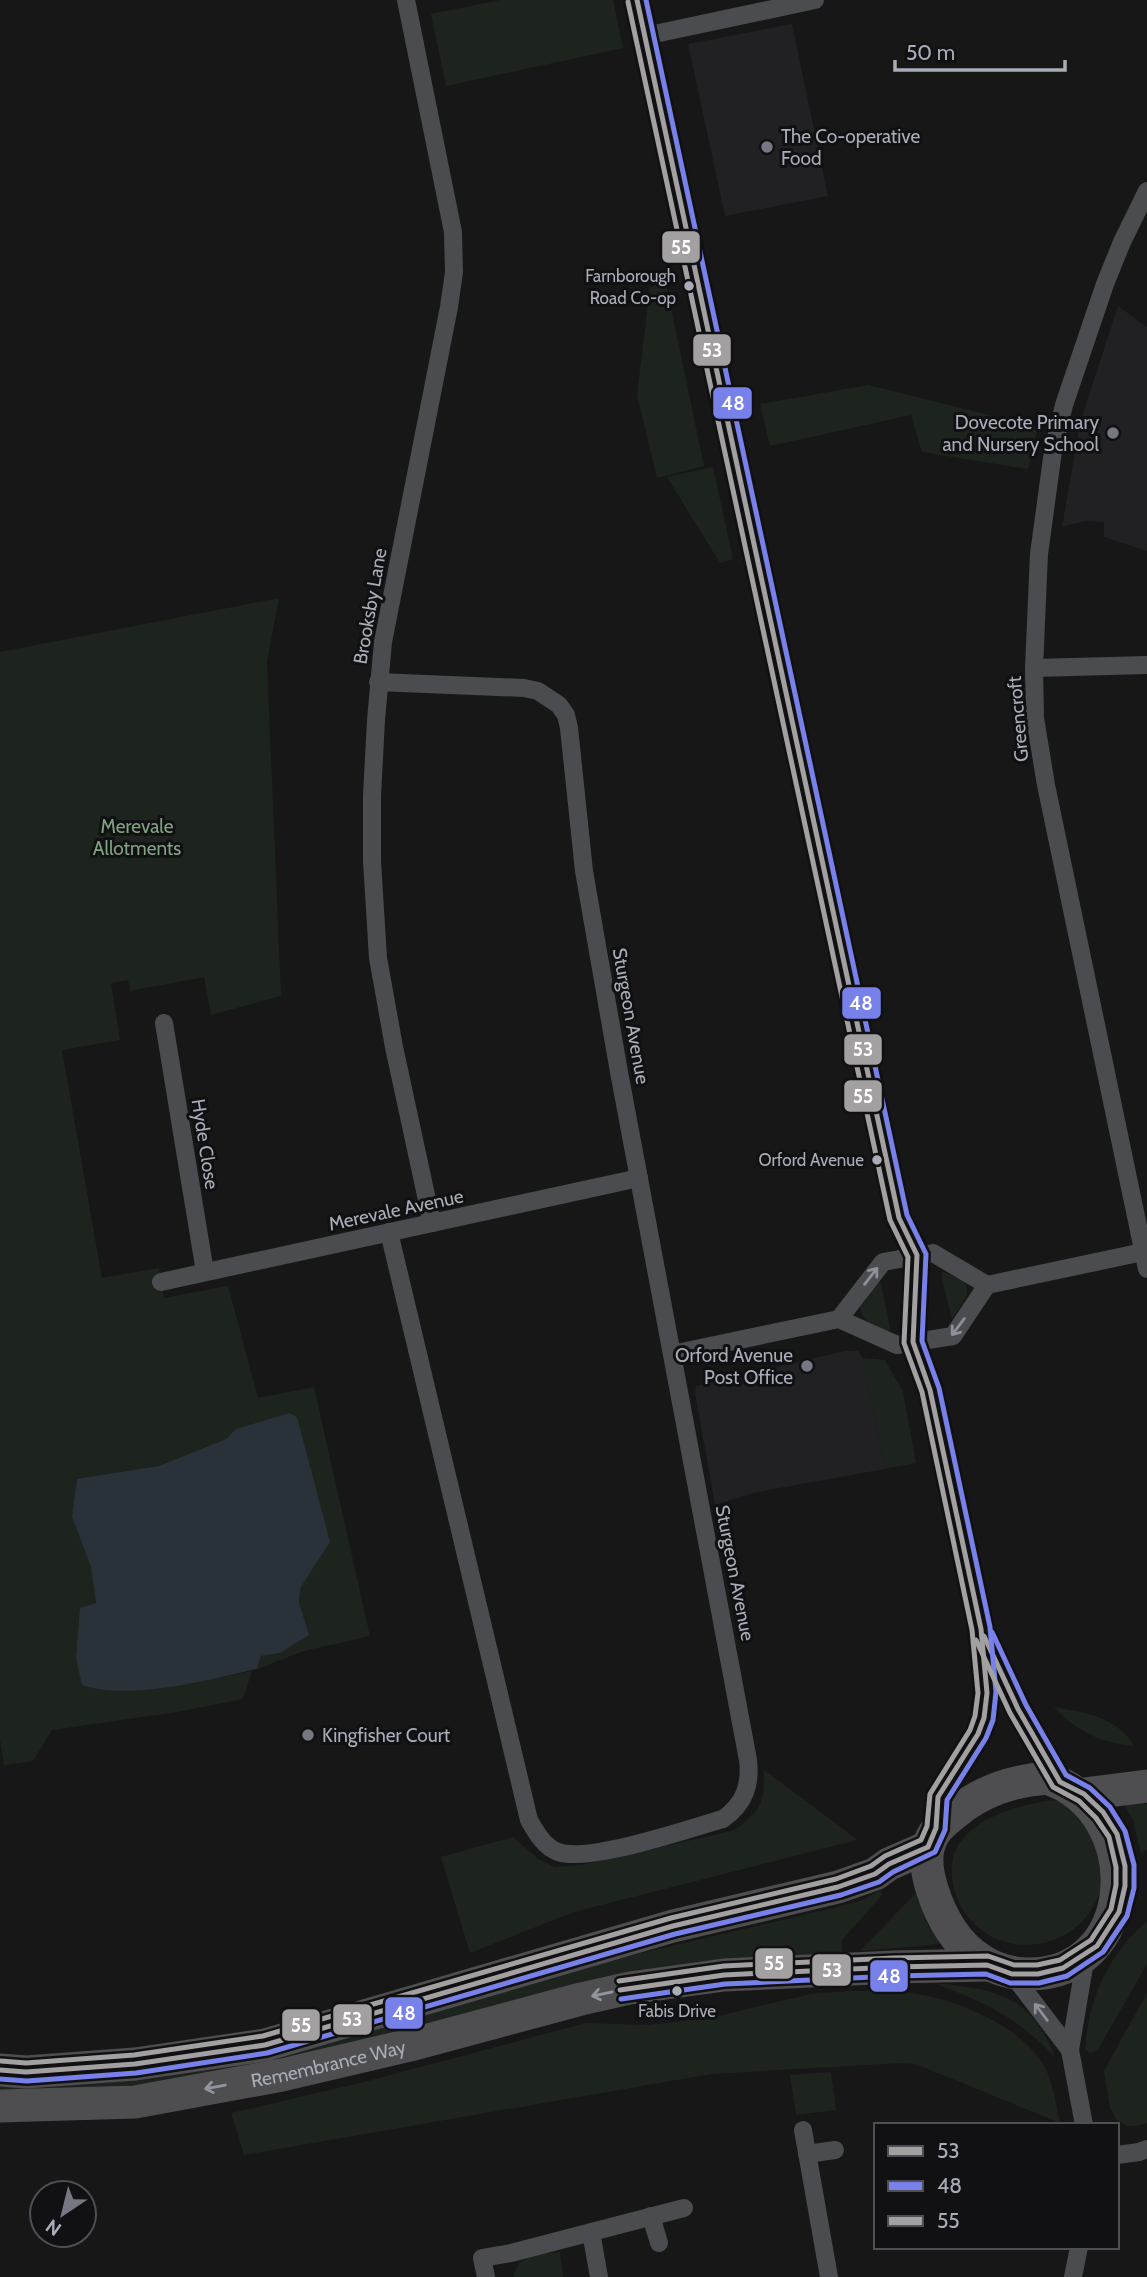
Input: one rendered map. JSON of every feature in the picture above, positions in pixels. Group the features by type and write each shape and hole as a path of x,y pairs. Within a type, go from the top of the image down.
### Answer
{"highway":[{"path":"1096,1945 1119,1912 1125,1886 1125,1866 1117,1835 1103,1812 1072,1788 1047,1778 1000,1786 973,1798 932,1838 930,1882 943,1917 955,1935 1000,1969 1038,1974 1063,1968 1096,1945 1147,1898"},
{"path":"1072,1788 1147,1786"},
{"name":"Remembrance Way","path":"0,2070 26,2072 135,2064 265,2045 673,1926 838,1887 875,1874 932,1838"},
{"name":"Remembrance Way","path":"0,2106 135,2102 268,2077 410,2045 630,1988 724,1975 894,1967 1000,1969"}],"street":[{"name":"Brooksby Lane","path":"406,0 449,207 454,262 449,307 383,642 372,809 372,861 378,958 432,1223"},
{"path":"637,0 899,1219 917,1255 913,1342 930,1390 981,1629 987,1693 984,1718 978,1734 938,1797 932,1838"},
{"path":"645,36 807,1"},
{"name":"Greencroft","path":"1145,1261 1046,785 1035,718 1034,668 1039,554 1054,451 1064,405 1109,274 1147,191"},
{"path":"1034,668 1147,665"},
{"name":"Sturgeon Avenue","path":"379,682 524,688 548,696 566,715 584,871 748,1760 748,1787 739,1805 723,1819 596,1852 566,1854 554,1851 543,1841 529,1820 389,1232"},
{"name":"Hyde Close","path":"164,1023 205,1272"},
{"name":"Merevale Avenue","path":"161,1282 639,1178"},
{"path":"839,1319 882,1262 917,1255 933,1253 987,1285 1145,1261"},
{"path":"672,1354 839,1319 897,1345 953,1336 987,1285"},
{"path":"981,1629 1018,1709 1072,1788"},
{"path":"1084,2123 1070,2050 1096,1945"},
{"path":"1000,1969 1070,2050"},
{"path":"803,2130 829,2277"},
{"path":"1119,2155 1147,2149"},
{"path":"807,2154 835,2150"},
{"path":"486,2277 482,2258 511,2253 684,2208"},
{"path":"651,2216 659,2244"},
{"path":"591,2232 599,2277"},
{"path":"1073,2277 1079,2249"}],"shaded area":[{"path":"792,24 828,196 725,216 688,44"},
{"name":"Dovecote Primary and Nursery School","path":"1118,306 1147,327 1147,551 1104,537 1104,522 1085,521 1062,527 1080,423"},
{"path":"845,1351 858,1351 863,1358 885,1469 753,1493 715,1505 696,1386"},
{"path":"289,1413 297,1417 330,1542 301,1587 299,1602 309,1635 280,1653 261,1656 257,1669 145,1690 123,1691 82,1685 76,1658 80,1608 96,1603 91,1567 72,1517 77,1479 159,1466 226,1439 236,1429"}],"green space":[{"path":"500,0 613,0 623,48 446,86 431,14"},
{"path":"666,284 704,466 657,478 637,395 650,287"},
{"path":"868,385 1038,427 1028,469 922,452 911,415 770,446 760,404"},
{"path":"713,467 733,559 720,563 667,477"},
{"name":"Merevale Allotments","path":"279,598 267,662 281,996 211,1015 204,977 130,991 128,980 111,983 120,1040 62,1050 102,1278 159,1268 164,1298 228,1286 258,1398 314,1387 370,1636 304,1651 257,1669 261,1656 280,1653 309,1635 299,1602 301,1587 330,1542 289,1413 236,1429 226,1439 159,1466 136,1471 72,1517 91,1567 96,1603 137,1690 252,1671 243,1699 177,1712 52,1730 33,1761 4,1765 0,1740 0,652"},
{"path":"942,1272 962,1280 966,1285 966,1297 952,1319 942,1280"},
{"path":"878,1281 881,1284 890,1328 887,1331 866,1320 860,1308"},
{"path":"863,1358 885,1360 903,1392 916,1463 885,1469"},
{"path":"1054,1707 1088,1714 1109,1722 1119,1728 1134,1746 1100,1739 1071,1723"},
{"path":"764,1770 858,1840 574,1912 470,1953 441,1857 513,1837 538,1859 555,1867 582,1865 735,1830 751,1817 760,1805"},
{"path":"1054,1800 1077,1812 1092,1832 1102,1872 1100,1893 1085,1918 1060,1937 1029,1945 998,1940 978,1927 960,1904 954,1890 952,1864 958,1847 968,1833 982,1822 1018,1807"},
{"path":"1122,1801 1147,1804 1147,1849 1141,1854 1133,1820"},
{"path":"881,1891 882,1895 842,1940 842,1952 719,1962 402,2034 152,2084 43,2090 0,2089 0,2084 595,1964 837,1907 860,1901"},
{"path":"915,1894 929,1927 941,1944 860,1951"},
{"path":"1147,1921 1147,1964 1097,2051 1090,2053 1085,2049 1096,1994 1121,1948"},
{"path":"933,1983 992,1992 1022,2007 1045,2036 1055,2057 1013,2021 968,1997"},
{"path":"887,1991 940,1999 1000,2024 1032,2050 1044,2066 1052,2086 1060,2123 916,2064 902,2063 711,2074 244,2155 231,2113 364,2082 586,2023 648,2025 709,2018 811,1994"},
{"path":"1147,1993 1147,2123 1127,2126 1117,2120 1110,2108 1104,2071"},
{"path":"831,2072 836,2110 796,2115 790,2075"},
{"path":"560,2252 563,2277 514,2277 516,2269 524,2260"}],"transit line":[{"name":"53","path":"0,2070 26,2072 135,2064 265,2045 673,1926 838,1887 875,1874 889,1864 928,1847 936,1828 938,1797 978,1734 984,1718 987,1693 981,1629 930,1390 913,1342 917,1255 899,1218 637,0"},
{"name":"48","path":"0,2079 27,2081 136,2073 267,2053 675,1934 841,1895 879,1882 893,1872 935,1852 945,1830 947,1800 986,1738 993,1720 996,1692 990,1627 939,1388 922,1341 926,1254 907,1215 646,0"},
{"name":"55","path":"1,2061 26,2063 134,2055 263,2036 671,1918 836,1879 871,1866 885,1856 921,1840 927,1826 930,1794 970,1730 975,1716 978,1693 972,1630 922,1392 904,1343 908,1257 890,1220 628,2"},
{"name":"48","path":"621,1999 725,1984 894,1976 986,1974 1010,1983 1039,1983 1067,1976 1103,1952 1127,1916 1134,1888 1134,1865 1125,1831 1110,1807 1090,1788 1066,1775 1026,1705 992,1632"},
{"name":"53","path":"620,1990 724,1975 894,1967 987,1965 1012,1974 1038,1974 1063,1968 1097,1946 1119,1912 1125,1886 1125,1866 1117,1834 1103,1812 1084,1794 1060,1782 1018,1709 984,1636"},
{"name":"55","path":"619,1981 724,1966 894,1958 988,1956 1014,1965 1037,1965 1060,1960 1091,1940 1111,1909 1116,1885 1116,1867 1109,1837 1096,1818 1079,1801 1053,1787 1010,1713 976,1640"}],"place":[{"name":"The Co-operative Food","path":"767,147"},
{"name":"Farnborough Road Co-op","path":"689,286"},
{"name":"Dovecote Primary and Nursery School","path":"1113,433"},
{"name":"Orford Avenue","path":"877,1160"},
{"name":"Orford Avenue Post Office","path":"807,1366"},
{"name":"Kingfisher Court","path":"308,1735"},
{"name":"Fabis Drive","path":"677,1991"}]}
